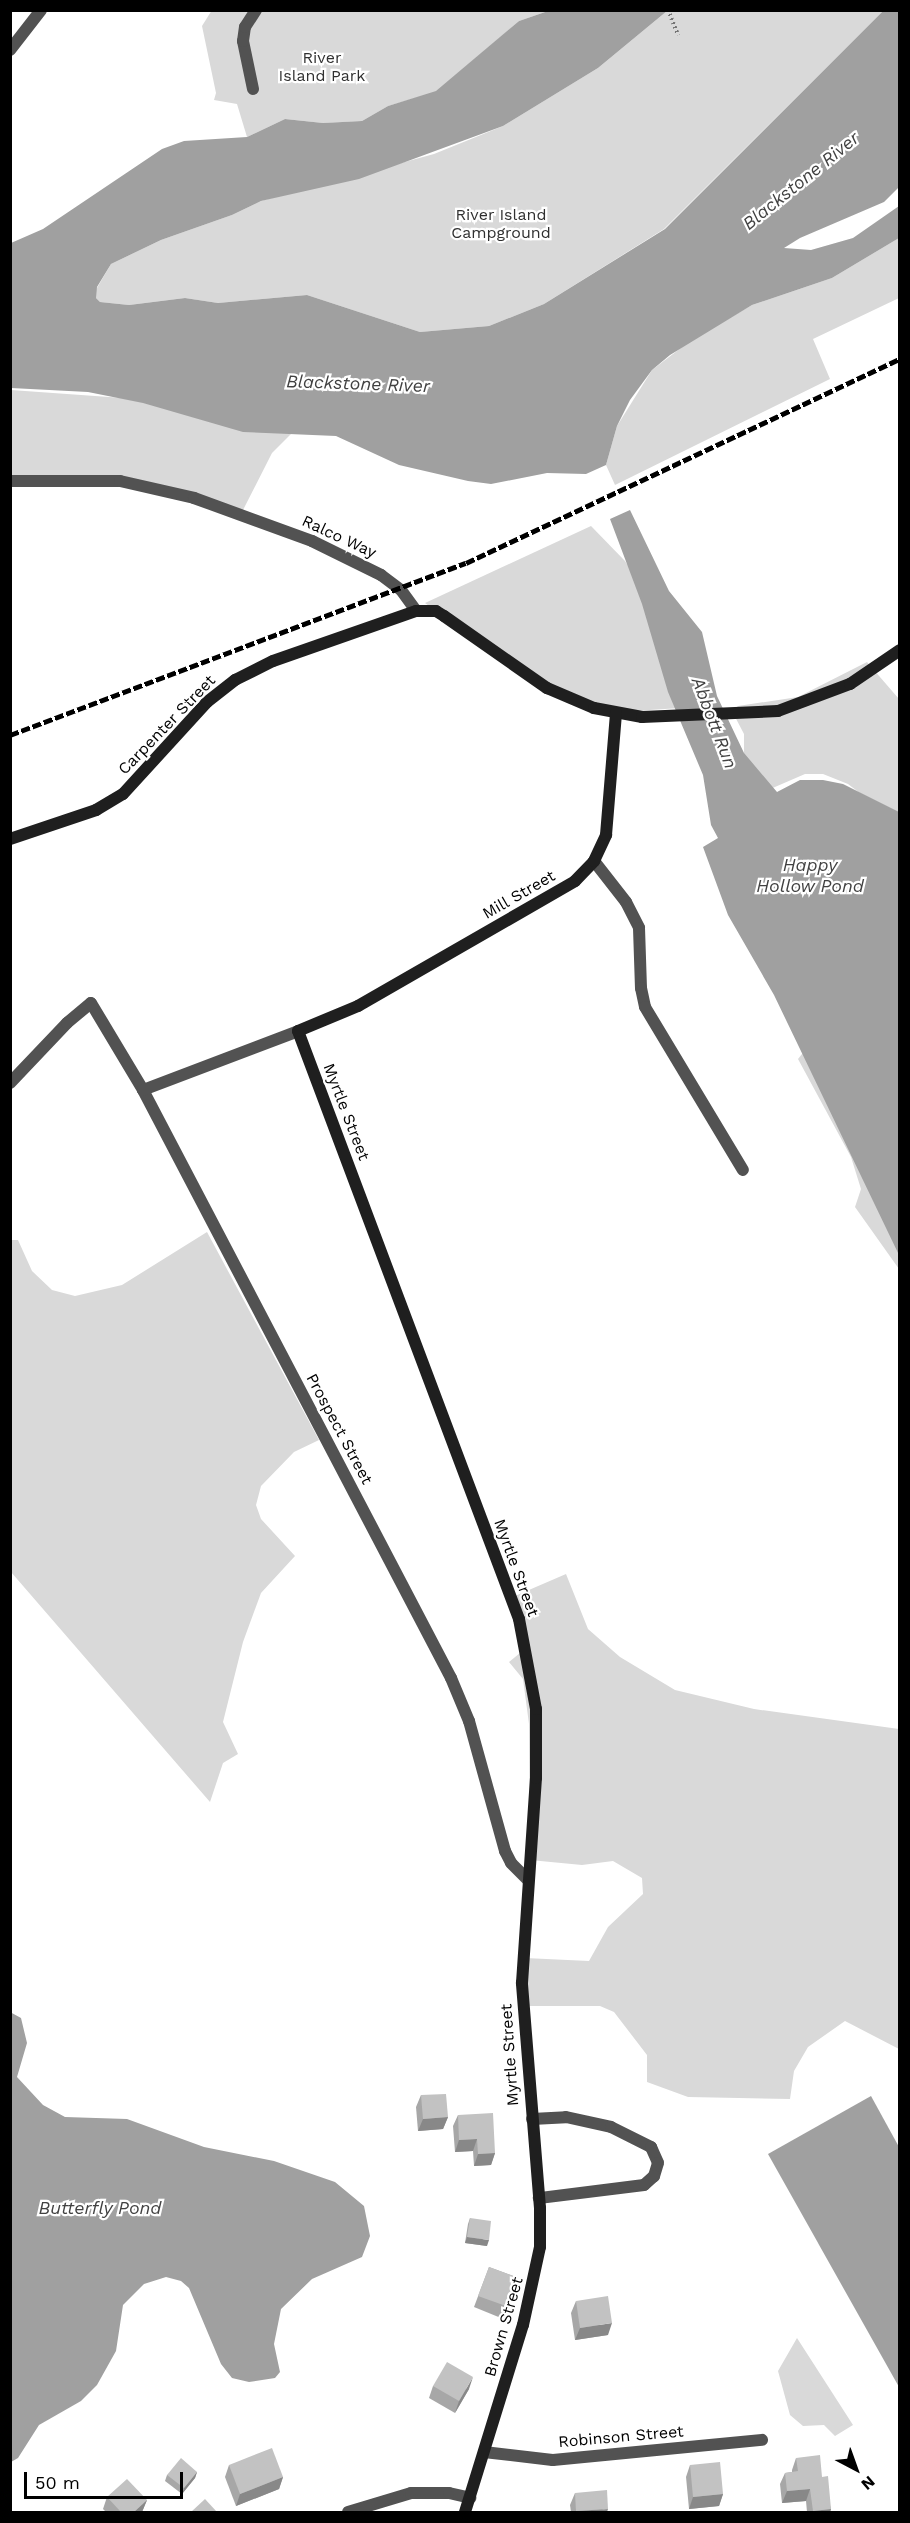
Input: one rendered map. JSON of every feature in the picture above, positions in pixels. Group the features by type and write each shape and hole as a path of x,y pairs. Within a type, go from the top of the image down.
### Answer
{"street":[{"path":"10,50 41,10"},
{"path":"253,88 243,41 245,27 256,10"},
{"path":"10,28 21,36"},
{"name":"Ralco Way","path":"10,481 120,481 194,498 312,541 381,575 401,590 416,611"},
{"path":"416,611 436,611 547,688 616,713 666,718 756,713 829,694 878,667 900,650"},
{"name":"Carpenter Street","path":"10,839 96,810 123,794 207,702 234,680 273,661 416,611"},
{"name":"Mill Street","path":"143,1090 358,1006 558,894 594,861 606,835 610,814 616,713"},
{"path":"594,861 626,902 639,928 641,988 645,1007 743,1170"},
{"name":"Prospect Street","path":"10,1083 91,1003 143,1090 452,1678 469,1721 505,1851 511,1863 528,1880"},
{"name":"Myrtle Street","path":"298,1031 527,1648 537,1743 528,1880 523,2018 534,2146"},
{"path":"532,2119 566,2117 610,2127 651,2147 658,2163 654,2176 644,2185 539,2198"},
{"name":"Brown Street","path":"465,2512 534,2285 540,2247 539,2198 534,2146"},
{"name":"Robinson Street","path":"484,2452 553,2460 762,2440"},
{"path":"348,2512 411,2493 448,2493 470,2498"}],"path":[{"path":"668,10 678,35"}],"green space":[{"name":"River Island Park","path":"212,10 548,11 519,21 436,92 388,106 362,121 323,123 285,119 247,137 237,104 214,100 216,93 202,26"},
{"name":"River Island Campground","path":"667,11 883,11 664,229 544,304 489,326 420,332 307,295 218,303 185,298 129,305 100,302 96,298 94,293 111,264 161,240 232,215 261,201 434,154 503,126 598,68"},
{"path":"899,238 899,298 813,339 830,379 615,485 606,465 617,426 652,370 690,341 752,305 832,278"},
{"path":"11,390 123,398 301,424 272,453 242,512 120,477 11,478"},
{"path":"591,526 625,561 643,589 680,708 619,712 535,684 425,603"},
{"path":"867,662 899,699 899,823 848,784 823,774 805,774 768,790 744,759 744,734 732,711 738,706 798,697"},
{"path":"806,1049 899,1195 899,1269 855,1207 861,1189 851,1157 798,1059"},
{"path":"207,1232 319,1440 294,1452 261,1486 256,1505 261,1519 295,1556 261,1593 243,1642 223,1722 238,1754 223,1763 210,1802 11,1572 10,1240 18,1240 32,1271 52,1290 75,1296 122,1285"},
{"path":"566,1574 588,1629 620,1657 675,1690 754,1709 899,1729 899,2049 845,2021 808,2047 794,2071 790,2099 688,2097 647,2082 647,2055 614,2012 600,2006 523,2006 525,1958 589,1961 608,1927 643,1894 642,1878 613,1861 582,1865 530,1860 529,1724 523,1679 509,1662 520,1653 521,1647 508,1599"},
{"path":"797,2338 853,2425 835,2436 824,2425 803,2426 790,2415 778,2371"}],"water":[{"name":"Blackstone River","path":"548,11 667,11 598,68 503,126 359,179 261,201 232,215 161,240 111,264 97,287 96,298 100,302 129,305 185,298 218,303 307,295 420,332 489,326 544,304 665,229 883,11 899,11 899,187 884,202 800,238 784,248 811,250 853,238 899,206 899,238 832,278 752,305 670,355 652,370 630,400 617,426 606,465 586,474 547,473 491,484 468,481 399,465 336,436 243,432 143,403 88,392 11,388 11,243 43,229 162,149 184,141 247,137 285,119 323,123 362,121 388,106 436,91 519,21"},
{"name":"Happy Hollow Pond","path":"630,510 669,591 702,632 717,696 744,753 777,792 800,780 823,780 843,784 899,812 899,1255 774,995 728,915 703,847 718,838 711,825 703,775 668,692 642,604 610,519"},
{"name":"Butterfly Pond","path":"10,2012 21,2018 27,2043 17,2077 43,2105 65,2117 127,2119 204,2147 274,2161 335,2182 364,2206 370,2236 362,2257 312,2279 281,2309 274,2344 280,2372 275,2378 249,2382 232,2378 221,2364 189,2288 181,2281 166,2277 144,2284 123,2305 116,2351 97,2385 81,2401 39,2425 18,2458 11,2462"},
{"path":"871,2096 899,2147 899,2387 768,2154"}],"building":[{"path":"446,2094 448,2117 423,2119 421,2095"},
{"path":"493,2113 495,2153 478,2154 477,2139 459,2140 458,2115"},
{"path":"470,2218 491,2221 489,2240 467,2237"},
{"path":"489,2267 516,2277 506,2306 478,2296"},
{"path":"608,2296 612,2323 580,2328 576,2301"},
{"path":"447,2362 473,2377 459,2401 433,2386"},
{"path":"272,2448 283,2477 240,2494 229,2465"},
{"path":"820,2455 822,2477 828,2476 831,2509 813,2511 810,2489 787,2491 785,2473 798,2471 796,2458"},
{"path":"181,2458 197,2472 184,2488 167,2475"},
{"path":"720,2462 723,2494 693,2497 690,2465"},
{"path":"127,2479 147,2500 134,2512 121,2512 107,2497"},
{"path":"607,2490 608,2509 576,2511 575,2493"},
{"path":"205,2499 217,2512 191,2512"}],"railway":[{"path":"10,735 466,563 900,359"}],"water label":[{"name":"Abbott Run","path":"714,723"}]}
